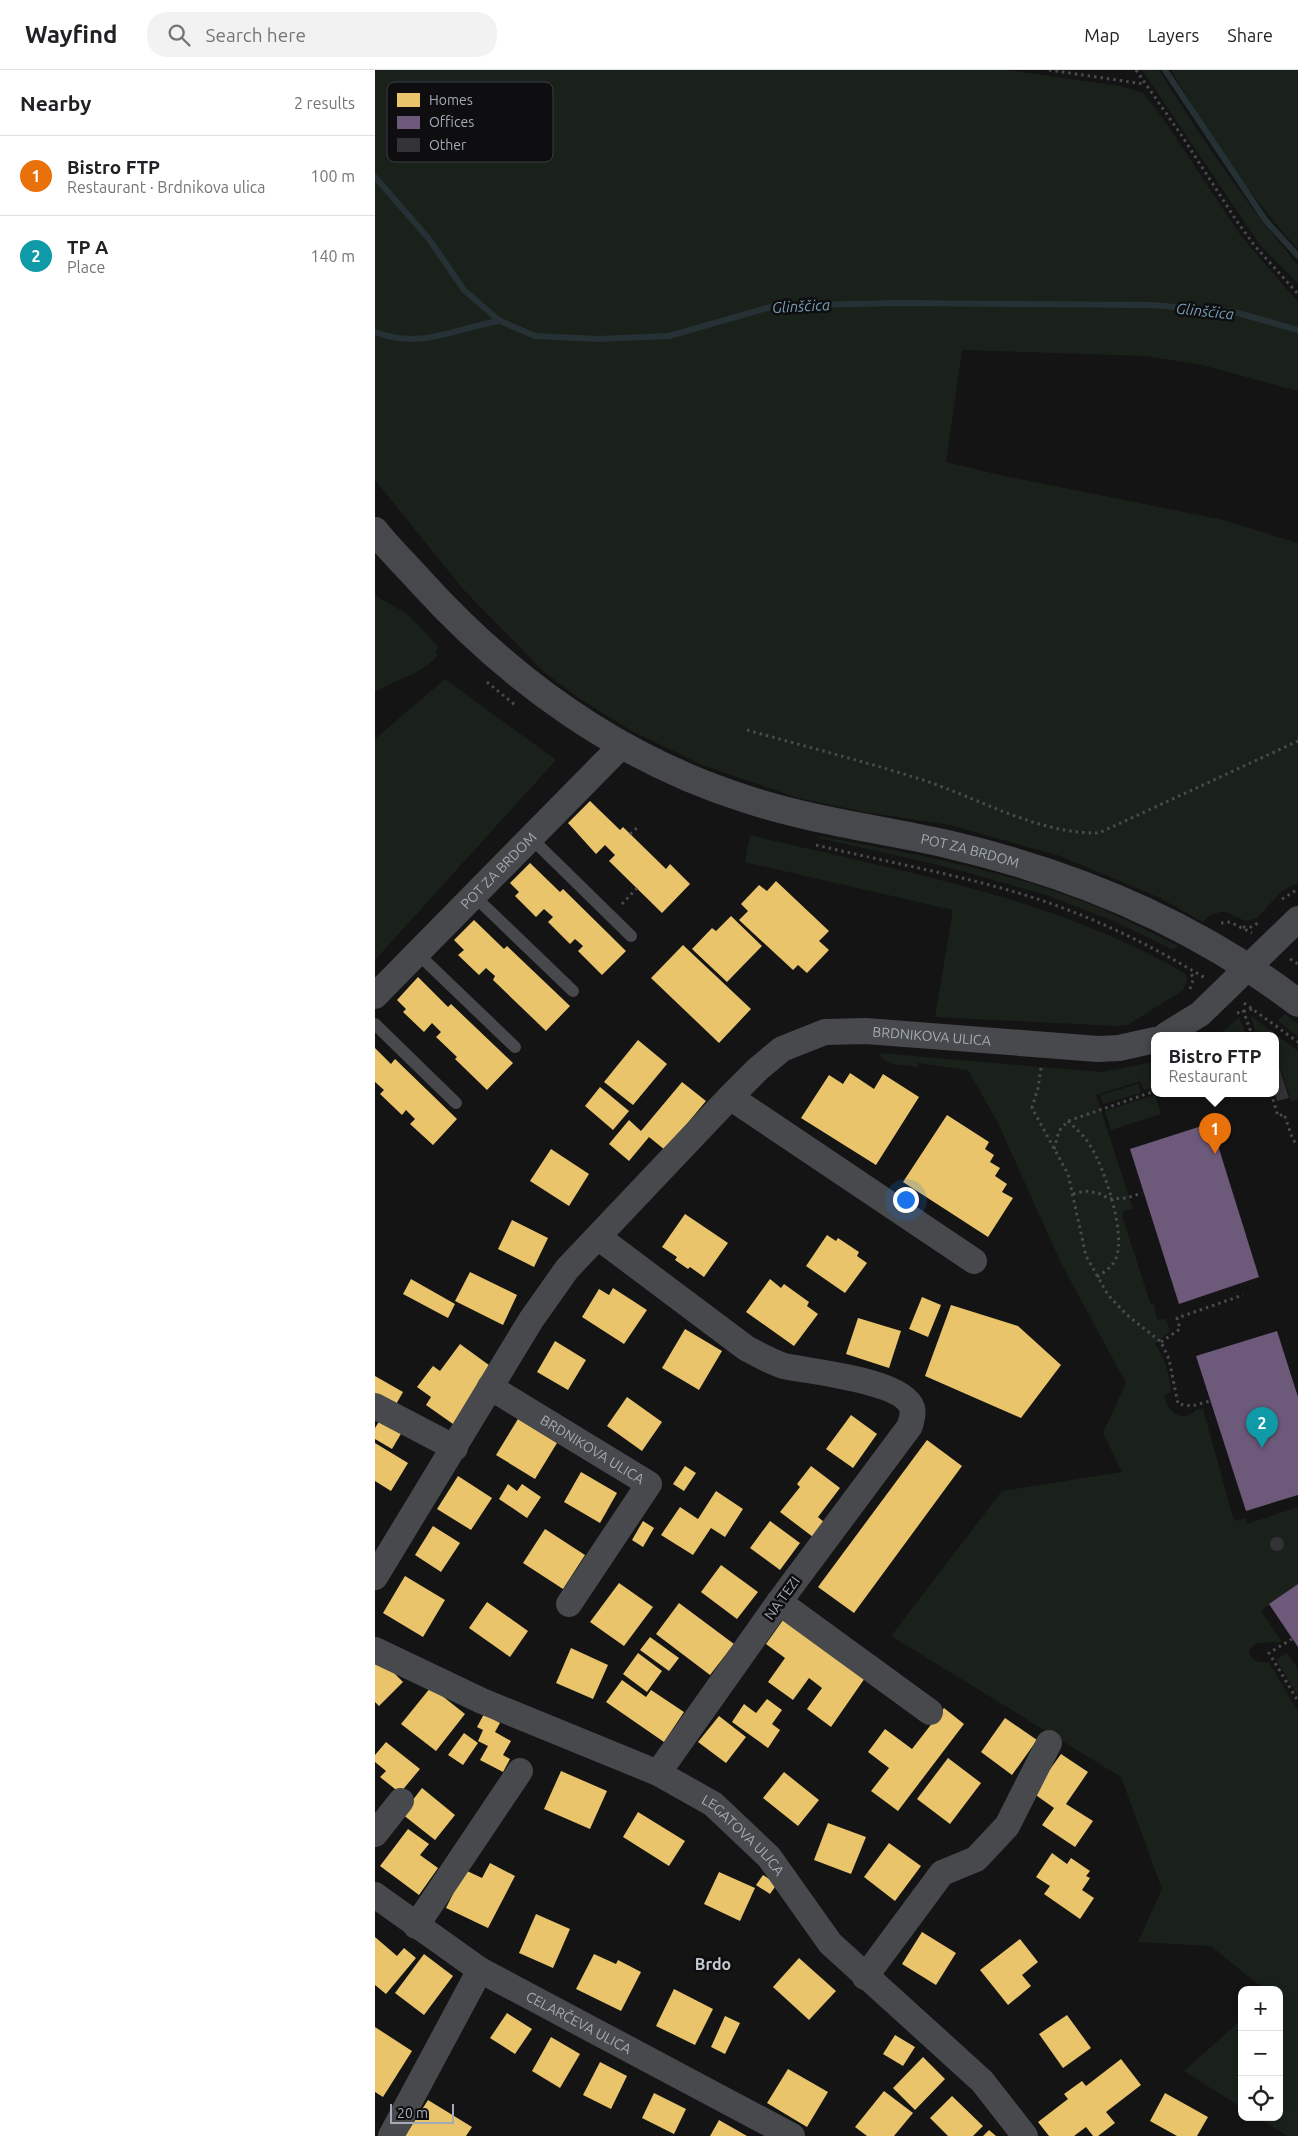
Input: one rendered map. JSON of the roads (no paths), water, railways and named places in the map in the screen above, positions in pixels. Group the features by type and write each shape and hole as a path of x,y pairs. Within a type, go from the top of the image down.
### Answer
{"main road":[{"name":"POT ZA BRDOM","path":"375,530 444,607 506,665 549,699 622,745 721,790 779,810 852,827 944,843 1054,874 1136,906 1194,936 1248,967 1298,1002"}],"street":[{"name":"POT ZA BRDOM","path":"375,996 622,745"},
{"path":"1171,1032 1200,1014 1298,919"},
{"name":"BRDNIKOVA ULICA","path":"375,1577 531,1320 567,1270 730,1097 758,1069 782,1049 825,1032 866,1030 1098,1049 1119,1048 1151,1041"},
{"path":"730,1097 974,1260"},
{"name":"NA TEZI","path":"599,1237 746,1348 764,1358 783,1365 847,1378 899,1393 912,1408 910,1426 779,1602 658,1773"},
{"name":"BRDNIKOVA ULICA","path":"490,1387 649,1484 569,1604"},
{"path":"375,1406 455,1448"},
{"path":"779,1602 930,1712"},
{"name":"LEGATOVA ULICA","path":"375,1650 490,1705 658,1773 713,1804 769,1857 830,1943 982,2081 1025,2136"},
{"path":"865,1976 942,1874 976,1859 1007,1826 1049,1743"},
{"path":"416,1926 520,1771"},
{"path":"375,1834 401,1802"},
{"name":"CELARČEVA ULICA","path":"375,1895 480,1970 792,2136"},
{"path":"391,2136 480,1970"}],"lane":[{"path":"531,838 631,936"},
{"path":"473,895 573,991"},
{"path":"417,953 515,1047"},
{"path":"375,1024 456,1103"}],"waterway":[{"name":"Glinščica","path":"1165,70 1266,221 1298,256"},
{"name":"Glinščica","path":"375,177 429,239 464,290 500,321 535,336 598,339 669,336 774,306 896,303 1151,305 1234,312 1298,330"},
{"path":"375,332 392,337 423,338 500,321"}],"place":[{"name":"Bistro FTP","path":"1215,1154"},
{"name":"TP A","path":"1262,1448"}],"district":[{"name":"Brdo","path":"713,1964"}]}
